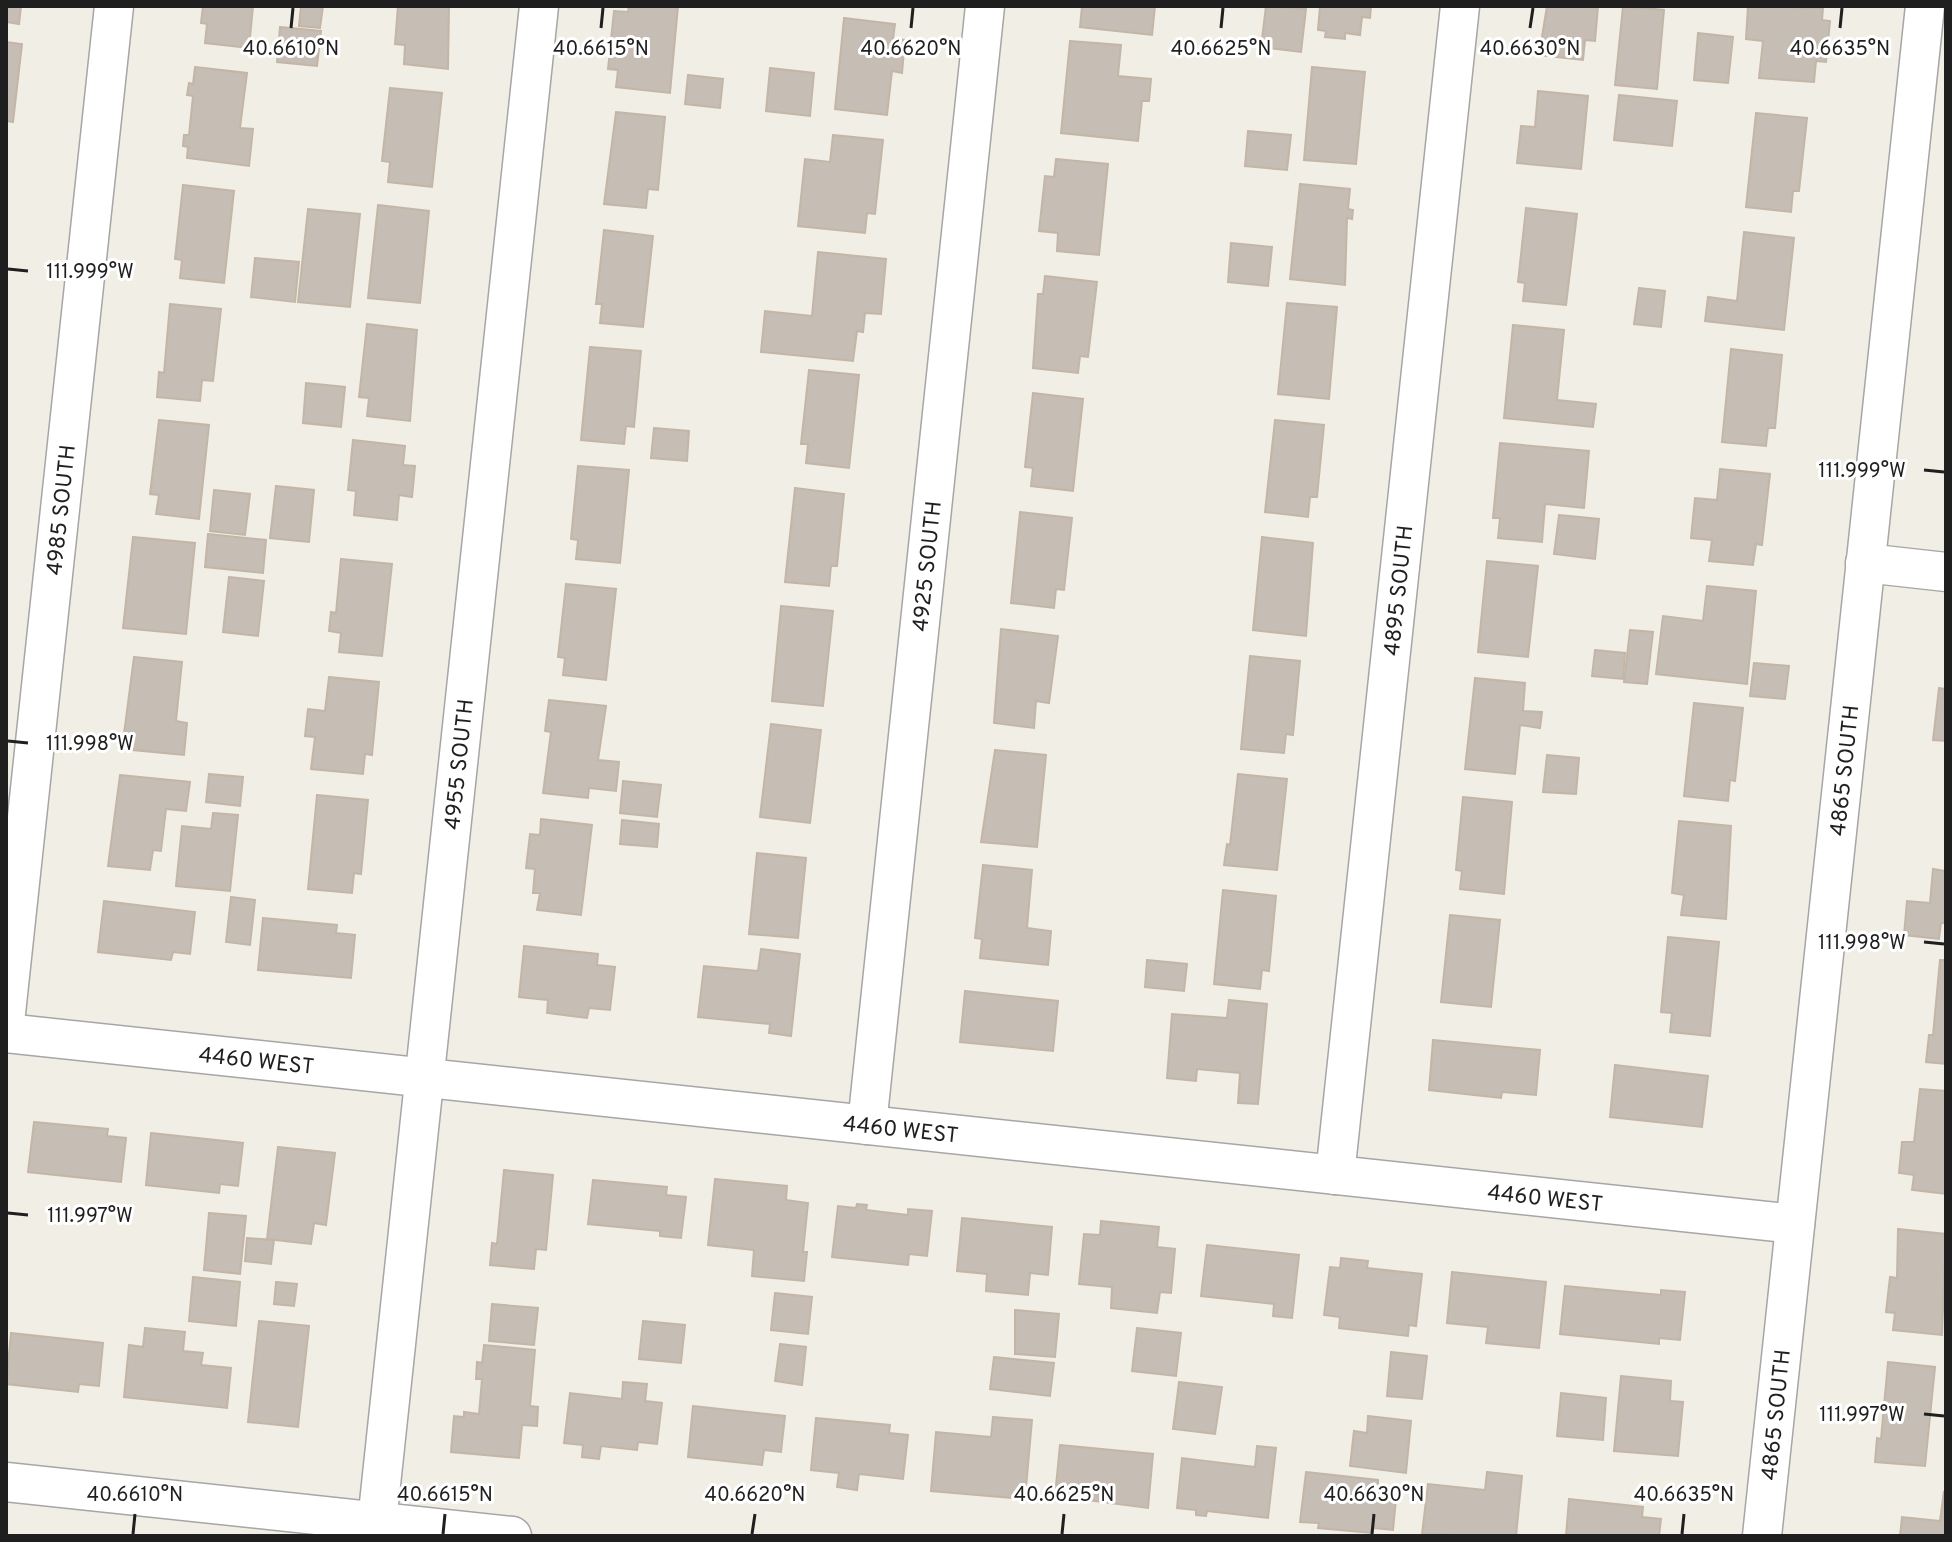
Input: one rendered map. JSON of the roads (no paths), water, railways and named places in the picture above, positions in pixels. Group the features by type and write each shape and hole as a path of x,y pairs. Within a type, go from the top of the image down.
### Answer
{"street":[{"name":"4985 SOUTH","path":"6,1013 114,6"},
{"name":"4955 SOUTH","path":"377,1522 539,6"},
{"name":"4925 SOUTH","path":"867,1125 985,6"},
{"name":"4895 SOUTH","path":"1335,1175 1460,6"},
{"name":"4865 SOUTH","path":"1762,1536 1925,6"},
{"path":"1865,563 1946,572"},
{"name":"4460 WEST","path":"6,1033 1795,1224"},
{"path":"6,1482 512,1536"}]}
